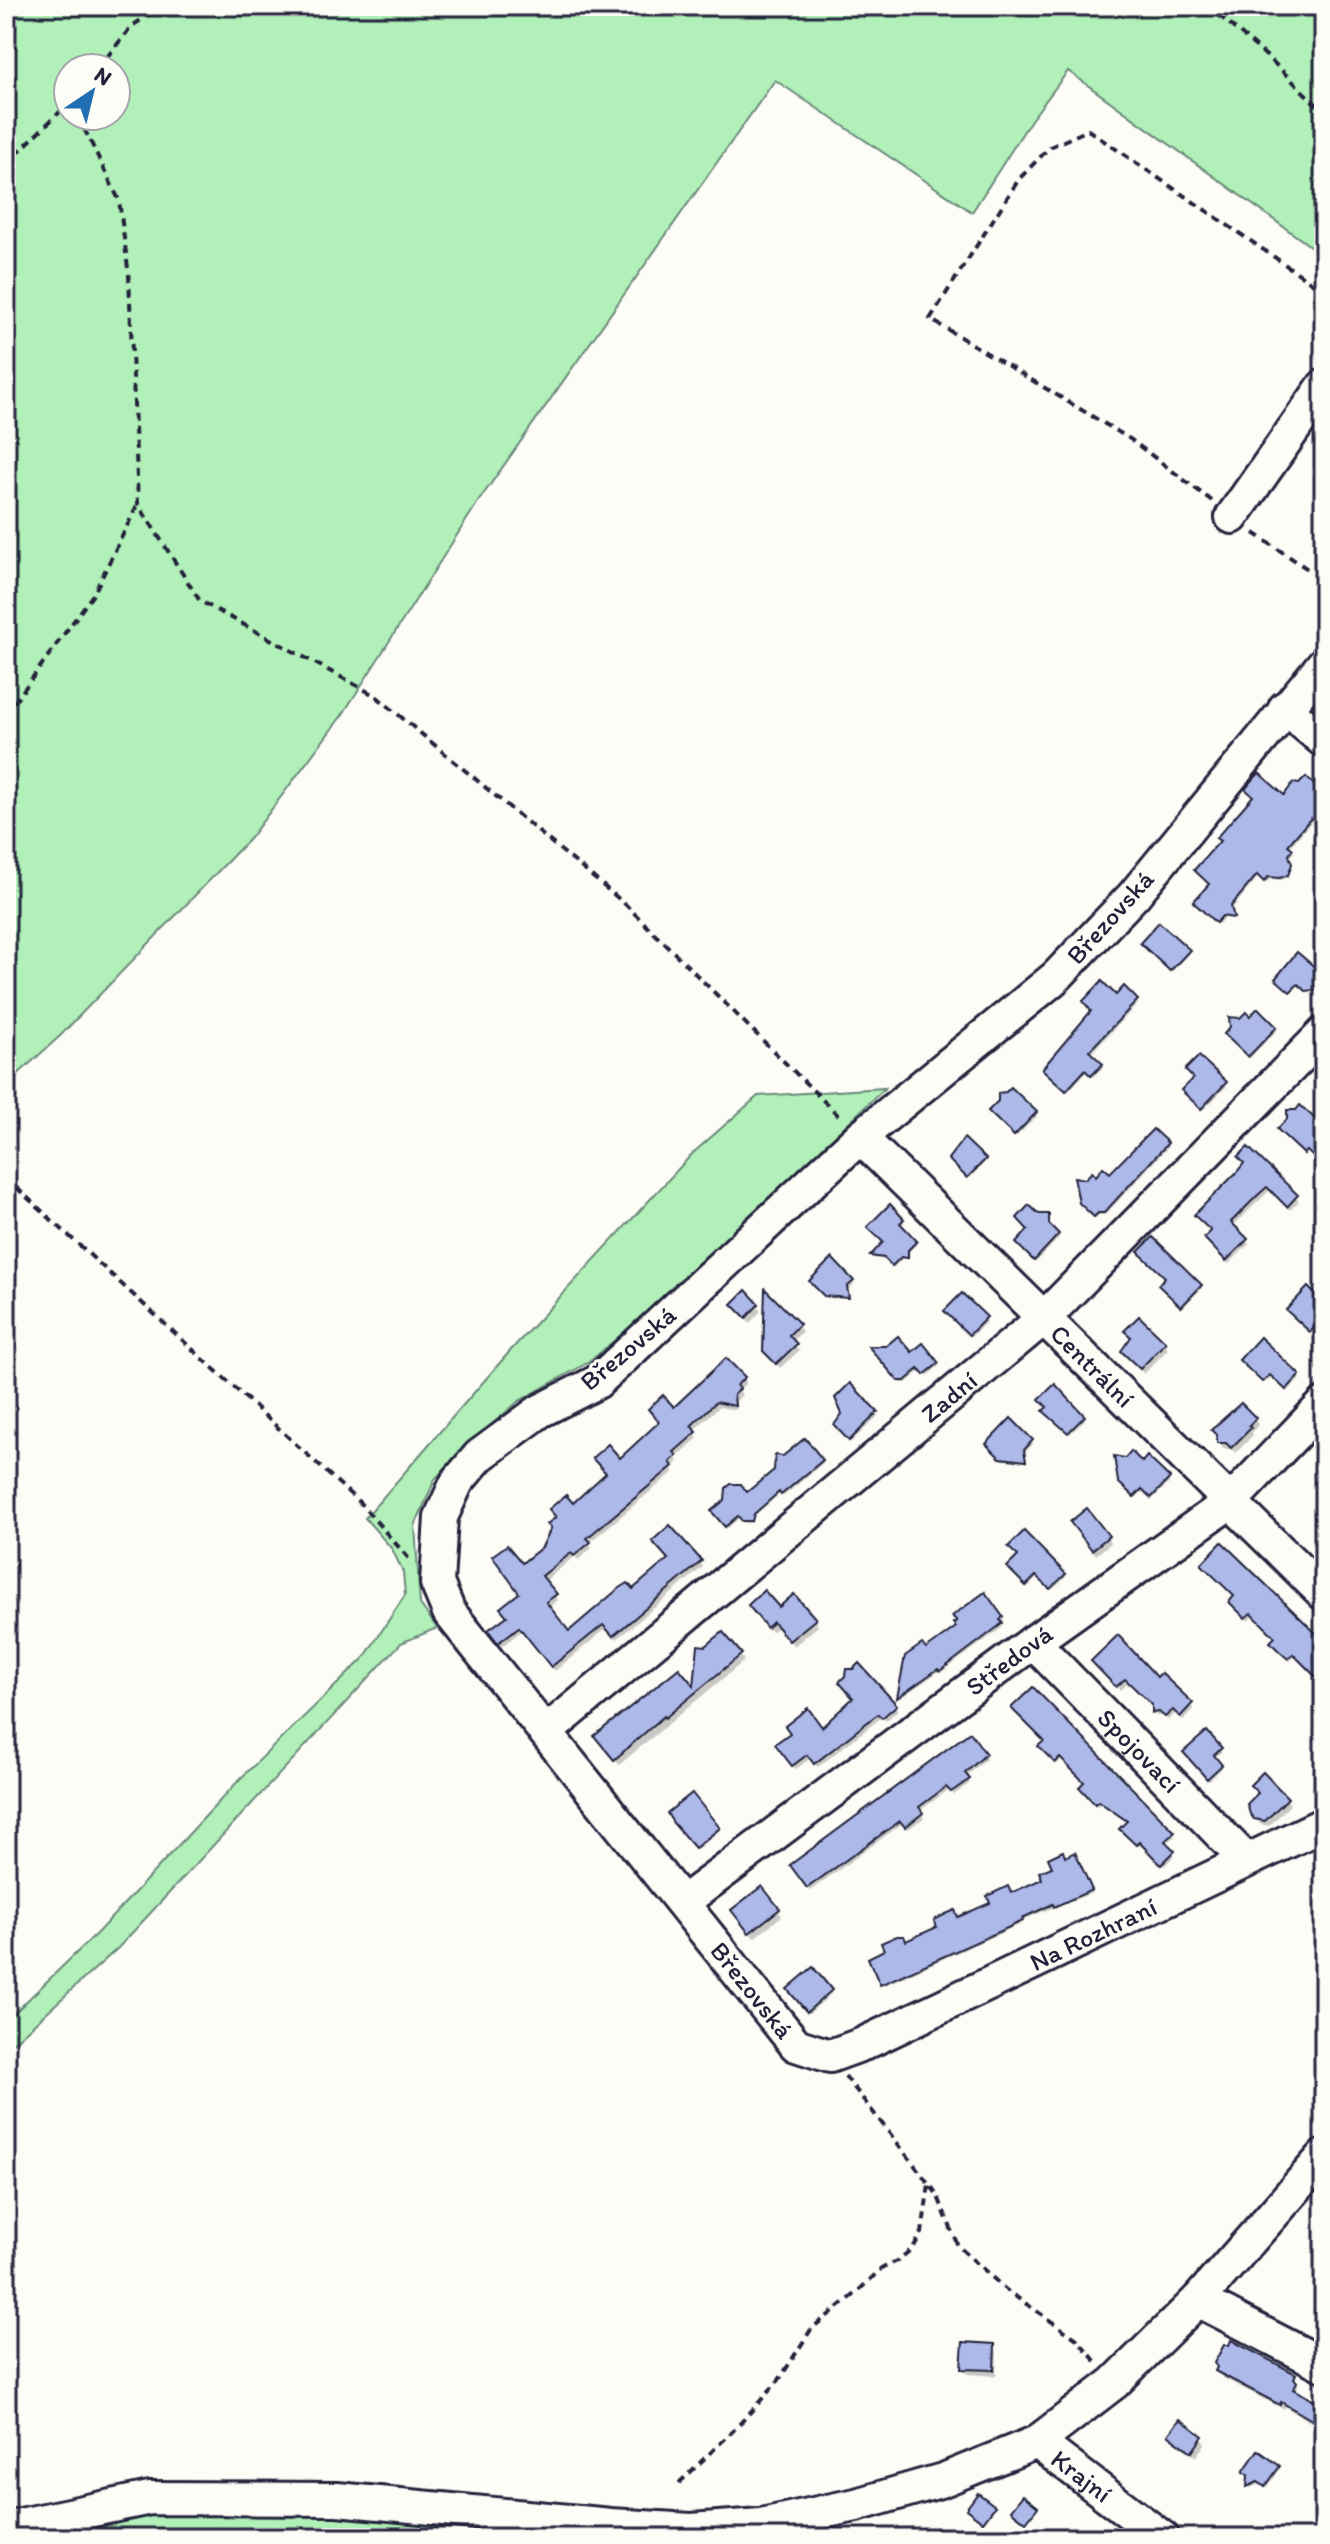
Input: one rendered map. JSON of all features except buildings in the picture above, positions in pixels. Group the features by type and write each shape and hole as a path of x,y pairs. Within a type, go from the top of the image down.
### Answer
{"street":[{"path":"1232,517 1324,386"},
{"name":"Březovská","path":"830,2056 796,2045 449,1612 437,1583 441,1517 457,1482 479,1456 540,1411 597,1382 860,1137 1056,977 1134,895 1324,663"},
{"path":"1285,708 1324,741"},
{"name":"Zadní","path":"546,1732 1044,1318 1324,1033"},
{"name":"Centrální","path":"860,1137 1324,1594"},
{"name":"Středová","path":"683,1902 1033,1642 1230,1502 1324,1404"},
{"name":"Spojovací","path":"1033,1642 1246,1860"},
{"name":"Na Rozhraní","path":"830,2056 863,2044 1324,1824"},
{"path":"6,2528 150,2498 337,2499 442,2523 617,2532 761,2525 856,2505 943,2480 1037,2442 1114,2383 1198,2300 1324,2156"},
{"path":"1198,2300 1324,2365"},
{"name":"Krajní","path":"1037,2442 1163,2538"}],"path":[{"path":"111,52 132,26 162,6"},
{"path":"1208,6 1270,59 1324,112"},
{"path":"6,164 52,119"},
{"path":"1324,291 1088,130 1050,147 1019,179 930,319 1130,439 1232,517 1324,580"},
{"path":"6,714 94,593 138,504 129,276 119,200 86,132"},
{"path":"138,504 200,601 376,696 625,904 860,1137"},
{"path":"6,1178 360,1503 402,1553 437,1583"},
{"path":"830,2056 937,2194 958,2246 1006,2290 1077,2339 1114,2383"},
{"path":"679,2483 736,2428 779,2380 812,2328 881,2269 913,2248 922,2233 929,2184"}],"green space":[{"path":"6,6 1324,6 1324,256 1068,71 1031,120 972,212 775,80 478,502 343,714 250,838 60,1036 6,1085"},
{"path":"885,1088 647,1313 589,1362 519,1401 472,1441 435,1479 415,1526 420,1604 437,1628 401,1643 118,1948 6,2049 6,2021 98,1932 240,1779 364,1658 405,1595 403,1572 392,1549 365,1518 511,1350 693,1153 758,1096"},
{"path":"311,2512 433,2520 438,2538 50,2538 165,2513"}]}
